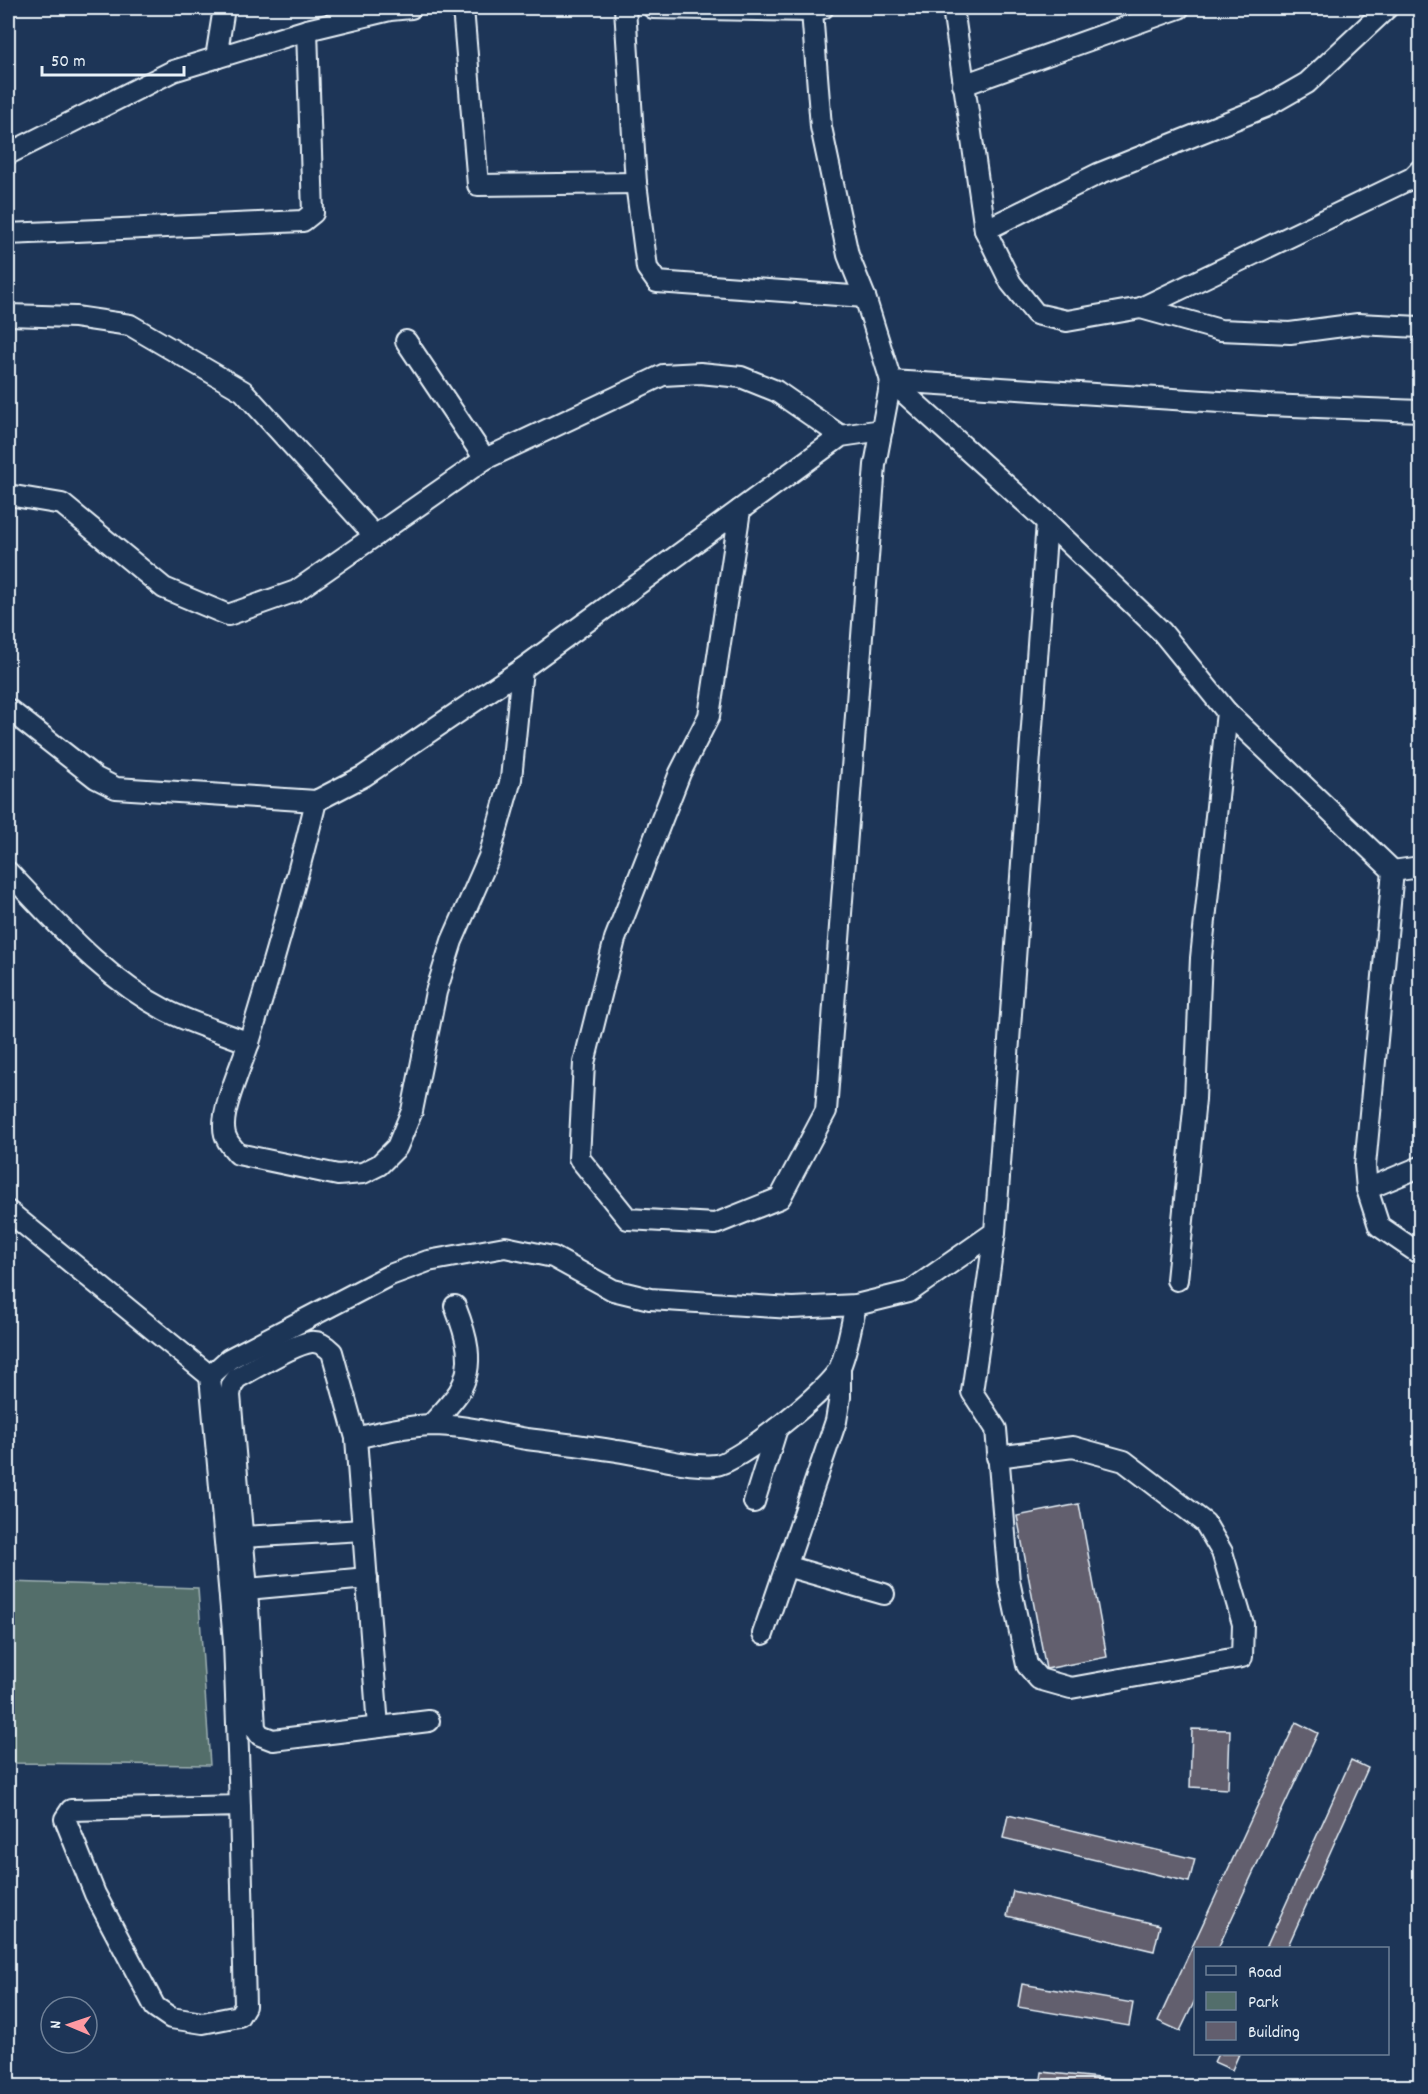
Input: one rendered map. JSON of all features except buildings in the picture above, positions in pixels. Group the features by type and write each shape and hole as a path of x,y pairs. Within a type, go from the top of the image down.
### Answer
{"street":[{"path":"216,58 224,8"},
{"path":"8,154 173,71 307,30 390,9 411,8"},
{"path":"463,8 478,185 636,183"},
{"path":"625,8 636,183 647,268 657,282 865,297"},
{"path":"653,8 818,9 821,126 848,255 865,297 891,381 875,465 826,1111 780,1198 715,1224 628,1219 579,1158 584,1064 615,939 680,773 709,716 740,510"},
{"path":"952,8 985,230 1011,283 1036,314 1067,321 1141,308 1412,178 1420,170"},
{"path":"963,85 1179,8"},
{"path":"985,230 1098,174 1265,107 1307,83 1387,8"},
{"path":"8,234 303,221 313,213 307,30"},
{"path":"1141,308 1220,330 1290,333 1358,324 1420,327"},
{"path":"8,315 75,316 130,325 243,391 375,536"},
{"path":"406,341 485,459"},
{"path":"8,495 62,504 164,588 228,615 296,591 485,459 663,375 700,373 741,377 776,391 841,436"},
{"path":"891,381 1267,405 1420,411"},
{"path":"891,381 1047,522 1162,633 1227,712 1394,871"},
{"path":"8,709 96,778 116,788 316,801 364,776 522,669 841,436 882,430"},
{"path":"997,1457 1073,1447 1124,1461 1205,1523 1222,1552 1242,1624 1242,1658 1071,1688 1038,1679 1027,1665 1010,1581 997,1457 996,1429 972,1392 995,1232 1047,522"},
{"path":"316,801 301,866 249,1043 224,1115 223,1128 227,1142 238,1154 338,1175 363,1173 379,1164 397,1148 412,1111 436,992 452,941 489,857 510,779 522,669"},
{"path":"1177,1280 1195,1099 1201,958 1227,712"},
{"path":"1394,871 1420,867"},
{"path":"1394,871 1382,1012 1365,1166 1367,1189 1379,1226 1420,1254"},
{"path":"8,872 88,956 136,993 168,1011 249,1043"},
{"path":"1367,1189 1420,1167"},
{"path":"8,1211 210,1376 234,1642 240,1806 244,2006 239,2016 203,2023 171,2018 155,2007 100,1904 65,1819 71,1810 240,1806"},
{"path":"210,1376 229,1359 390,1275 428,1262 505,1247 553,1257 613,1290 650,1299 792,1308 856,1305 909,1292 995,1232"},
{"path":"763,1634 836,1421 840,1397 840,1369 856,1305"},
{"path":"431,1425 459,1393 466,1376 468,1359 466,1335 454,1306"},
{"path":"378,1727 356,1438 332,1352 325,1345 312,1342 300,1345 237,1378 232,1385 230,1404 247,1589 255,1728 260,1736 273,1740 429,1721"},
{"path":"356,1438 431,1425 463,1426 698,1465 719,1465 736,1458 777,1428 826,1386 840,1369"},
{"path":"754,1502 777,1428"},
{"path":"242,1537 363,1530"},
{"path":"786,1566 884,1594"},
{"path":"247,1589 367,1578"}],"green space":[{"path":"8,1582 198,1588 210,1765 8,1763"}]}
